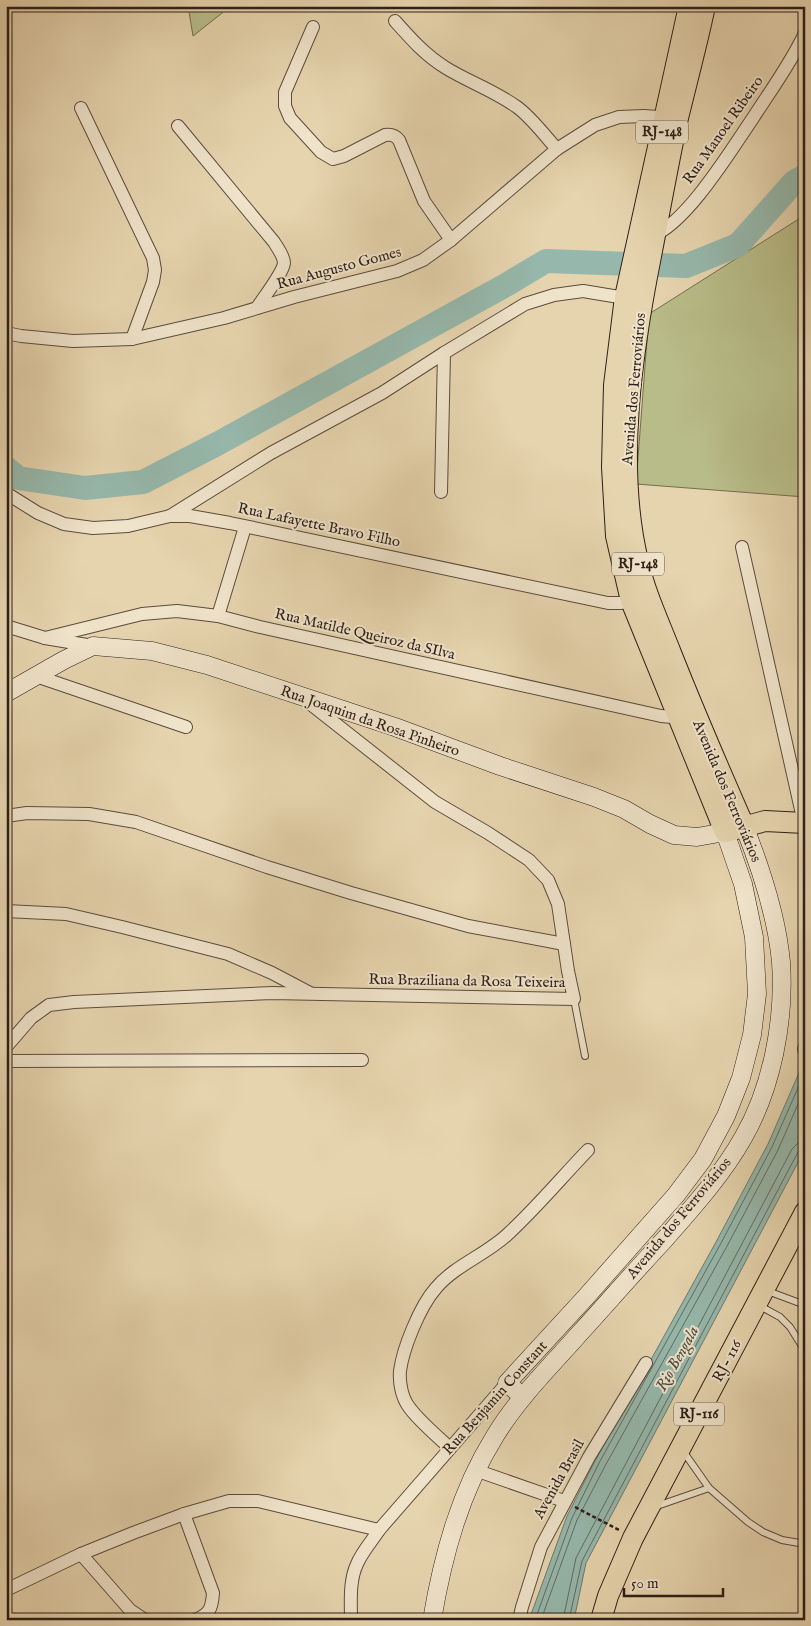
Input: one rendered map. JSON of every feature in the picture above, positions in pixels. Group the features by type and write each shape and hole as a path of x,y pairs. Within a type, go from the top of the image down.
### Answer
{"main road":[{"name":"RJ-148","path":"672,118 689,6"},
{"path":"635,291 672,118 705,6"},
{"name":"RJ-148","path":"635,291 614,385 612,467 616,536 687,718 725,832"},
{"path":"6,693 92,646"},
{"name":"Rua Joaquim da Rosa Pinheiro","path":"92,646 152,652 207,665 395,727 500,766 594,797 624,809 674,835 697,837 725,832"},
{"name":"Avenida dos Ferroviários","path":"432,1620 438,1584 454,1522 475,1470 496,1434 523,1397 685,1216 724,1168 744,1137 761,1098 772,1061 778,1030 781,961 767,894 758,862 744,826 687,718"},
{"path":"725,832 765,821 804,823"},
{"name":"Rua Benjamin Constant","path":"507,1382 585,1298 676,1195 703,1160 726,1116 742,1078 752,1035 758,994 754,937 743,884 725,832"},
{"name":"RJ- 116","path":"601,1620 608,1596 630,1546 805,1212"},
{"path":"507,1382 523,1397"}],"street":[{"path":"396,21 412,41 426,54 518,108 557,149"},
{"path":"313,27 285,92 285,106 290,118 321,152 333,158 344,156 385,135 391,134 396,136 424,201 452,240"},
{"name":"Rua Manoel Ribeiro","path":"644,248 689,207 725,160 795,54 805,33"},
{"path":"81,108 153,258 155,270 153,282 132,339"},
{"name":"Rua Augusto Gomes","path":"6,333 73,341 132,339 224,318 397,271 423,260 452,240 557,149 595,125 619,117 672,118"},
{"path":"178,126 281,253 284,262 281,270 257,308"},
{"path":"170,516 271,453 382,393 525,304 547,297 583,290 635,291"},
{"path":"441,492 444,353"},
{"name":"Rua Lafayette Bravo Filho","path":"6,493 38,513 64,524 93,528 128,526 170,516 190,516 608,603 621,603 639,599"},
{"path":"218,616 245,527"},
{"path":"742,547 804,823"},
{"name":"Rua Matilde Queiroz da SIlva","path":"45,638 142,614 177,611 218,616 651,714 687,718"},
{"name":"Rua Joaquim da Rosa Pinheiro","path":"6,626 45,638 92,646"},
{"path":"36,676 186,727"},
{"name":"Rua Braziliana da Rosa Teixeira","path":"6,1047 31,1018 49,1006 74,1002 272,994 574,999 558,904 548,880 529,860 488,832 435,802 301,696"},
{"path":"6,816 27,813 89,814 136,822 267,867 351,893 468,926 564,944"},
{"path":"6,911 66,914 228,954 272,973 313,994"},
{"path":"6,1061 362,1060"},
{"path":"450,1448 410,1408 401,1391 400,1372 403,1356 419,1314 436,1287 458,1269 490,1250 509,1234 588,1150"},
{"name":"Avenida Brasil","path":"519,1620 541,1547 567,1503 589,1457 646,1363"},
{"name":"Rua Benjamin Constant","path":"351,1620 352,1583 356,1564 379,1530 507,1382"},
{"path":"475,1470 567,1503"},
{"path":"6,1590 81,1554 184,1514 229,1502 258,1501 379,1530"},
{"path":"184,1514 213,1592 210,1610 195,1620"},
{"path":"81,1554 130,1610 145,1620"}],"lane":[{"path":"574,999 584,1056"},
{"path":"760,1297 805,1305"},
{"path":"760,1297 790,1327 805,1351"},
{"path":"681,1448 709,1488 748,1522 762,1532 782,1540 805,1544"},
{"path":"649,1509 709,1488"}],"path":[{"path":"567,1503 612,1526"}],"green space":[{"path":"188,6 231,6 193,36"},
{"path":"805,215 805,497 636,484 649,314"}],"water":[{"name":"Rio Bengala","path":"805,1059 805,1149 586,1563 574,1620 529,1620 567,1516 595,1461 768,1144"}],"waterway":[{"path":"6,468 18,478 85,488 143,482 217,444 506,285 546,261 686,266 738,245 794,182 805,176"}]}
